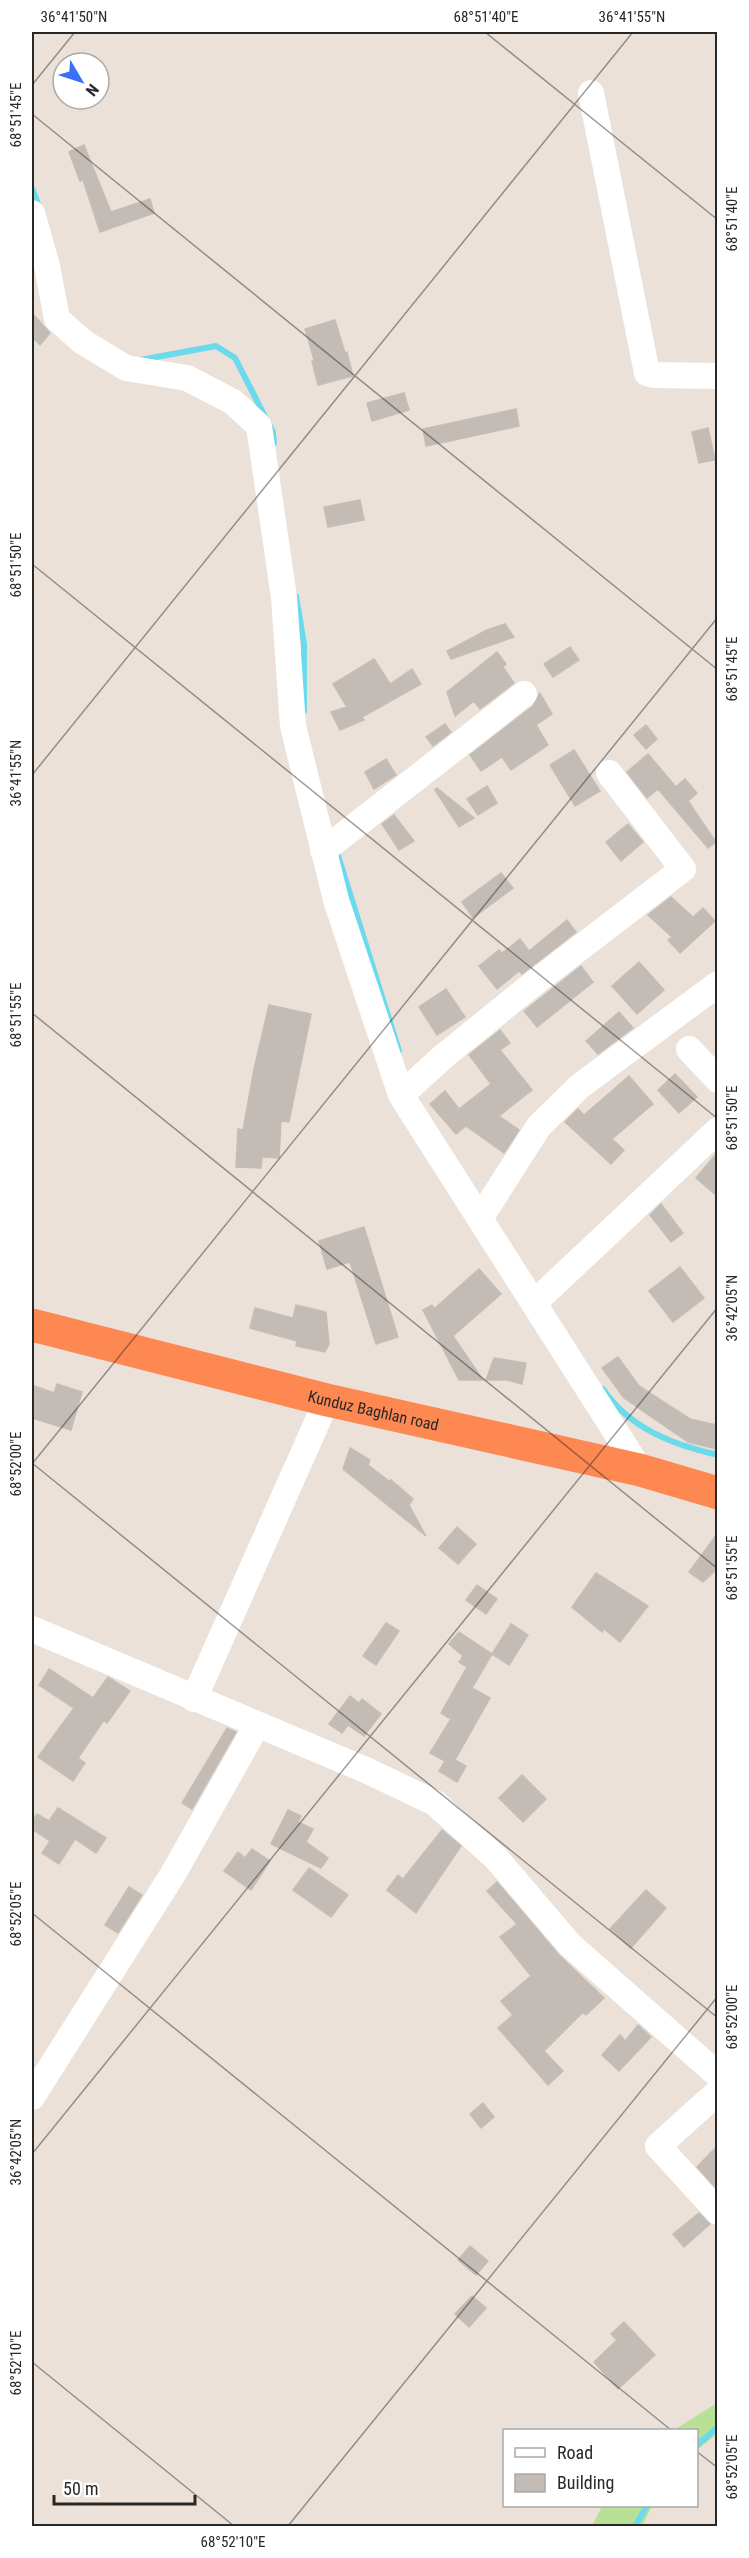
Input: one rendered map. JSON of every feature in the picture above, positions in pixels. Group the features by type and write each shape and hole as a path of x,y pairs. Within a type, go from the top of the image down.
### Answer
{"highway":[{"name":"Kunduz Baghlan road","path":"32,1325 327,1400 640,1470 712,1498"}],"street":[{"path":"591,93 647,373 717,376"},
{"path":"32,213 47,266 57,319 83,342 126,368 187,378 232,402 260,426 284,597 293,726 336,900 400,1095 481,1217 640,1470"},
{"path":"323,850 524,694"},
{"path":"400,1095 469,1035 683,869 609,773"},
{"path":"481,1217 539,1126 580,1086 717,984"},
{"path":"689,1049 717,1080"},
{"path":"534,1303 717,1130"},
{"path":"194,1699 327,1400"},
{"path":"32,1629 368,1771 435,1803 496,1858 570,1945 717,2075"},
{"path":"32,2097 173,1874 257,1725"},
{"path":"717,2092 658,2146 717,2211"}],"green space":[{"path":"717,2403 717,2434 698,2449 698,2429 676,2429"},
{"path":"602,2507 652,2507 642,2526 592,2526"}],"building":[{"path":"84,145 111,212 150,199 154,213 100,232 83,180 80,181 69,152"},
{"path":"32,313 50,333 40,345 32,337"},
{"path":"335,320 353,376 318,385 305,329"},
{"path":"404,393 409,410 372,421 367,403"},
{"path":"516,409 519,426 426,446 423,429"},
{"path":"708,428 715,460 699,463 692,432"},
{"path":"360,500 364,520 328,527 324,507"},
{"path":"505,624 514,637 451,659 447,651 487,630"},
{"path":"570,647 579,660 553,677 544,664"},
{"path":"497,652 506,664 503,667 514,683 480,709 474,701 455,716 447,692"},
{"path":"374,659 390,684 412,669 421,684 362,717 364,720 340,730 331,712 347,707 333,684"},
{"path":"540,693 552,714 536,725 548,745 511,770 502,757 481,771 470,755 533,706"},
{"path":"445,724 451,732 433,746 426,737"},
{"path":"646,725 657,739 646,749 634,735"},
{"path":"574,750 600,791 575,806 550,765"},
{"path":"648,754 676,787 685,779 697,793 688,801 716,842 708,848 658,789 647,798 627,772"},
{"path":"386,759 396,775 374,789 365,772"},
{"path":"487,786 497,803 478,815 467,799"},
{"path":"437,788 474,818 459,827 435,790"},
{"path":"394,815 414,841 399,850 382,824"},
{"path":"628,824 643,842 621,861 606,842"},
{"path":"501,873 513,888 473,918 462,902"},
{"path":"671,897 693,917 703,908 715,921 680,953 668,940 672,937 648,915"},
{"path":"567,920 576,932 522,974 519,971 497,989 479,966 499,950 502,953 520,939 529,951"},
{"path":"639,962 664,990 637,1014 612,986"},
{"path":"581,966 593,982 537,1027 524,1011"},
{"path":"446,989 465,1017 437,1035 419,1007"},
{"path":"269,1005 311,1014 289,1122 281,1121 279,1158 262,1157 261,1168 236,1167 238,1129 243,1130"},
{"path":"619,1012 633,1028 598,1054 586,1041"},
{"path":"500,1030 510,1043 500,1050 532,1090 499,1116 519,1130 504,1153 466,1126 456,1134 430,1104 445,1091 459,1109 491,1084 469,1055"},
{"path":"675,1074 697,1097 679,1113 658,1090"},
{"path":"629,1076 653,1104 612,1139 624,1150 611,1164 565,1122 578,1109 584,1115"},
{"path":"717,1153 717,1196 696,1178"},
{"path":"661,1204 683,1233 671,1242 650,1215"},
{"path":"364,1227 398,1337 376,1344 350,1262 327,1269 319,1241"},
{"path":"680,1267 704,1298 673,1322 649,1291"},
{"path":"479,1269 501,1294 453,1336 483,1380 459,1380 423,1310 432,1305 434,1309"},
{"path":"296,1305 326,1312 329,1344 325,1352 296,1346 297,1341 250,1328 255,1308 293,1318"},
{"path":"618,1357 639,1386 690,1419 717,1425 717,1449 688,1442 624,1398 602,1368"},
{"path":"494,1358 526,1363 522,1384 507,1380 486,1380"},
{"path":"57,1384 82,1392 71,1430 32,1418 32,1385 54,1393"},
{"path":"350,1448 370,1460 368,1465 389,1481 391,1480 413,1499 409,1505 426,1536 343,1469"},
{"path":"457,1527 476,1544 458,1564 439,1548"},
{"path":"717,1534 717,1569 703,1582 689,1572"},
{"path":"596,1573 648,1606 620,1642 604,1629 602,1632 572,1607"},
{"path":"477,1585 497,1599 486,1614 466,1600"},
{"path":"386,1623 399,1631 376,1665 363,1656"},
{"path":"511,1624 528,1635 509,1665 492,1654"},
{"path":"459,1632 492,1654 472,1688 490,1698 455,1760 466,1766 457,1782 439,1771 445,1761 430,1753 451,1719 441,1713 467,1667 459,1662 463,1656 449,1644"},
{"path":"49,1669 93,1698 108,1677 130,1691 107,1723 104,1720 78,1758 85,1763 73,1781 38,1757 74,1708 39,1685"},
{"path":"350,1696 359,1703 362,1699 381,1714 364,1736 348,1725 342,1733 329,1724"},
{"path":"227,1728 236,1732 192,1809 182,1803"},
{"path":"522,1775 546,1799 523,1822 499,1798"},
{"path":"58,1808 106,1838 96,1853 75,1839 59,1864 42,1853 50,1841 32,1829 32,1823 37,1814 49,1821"},
{"path":"288,1810 301,1816 298,1822 313,1829 306,1842 328,1858 321,1868 271,1844"},
{"path":"442,1830 461,1846 416,1913 387,1890 398,1875 403,1879"},
{"path":"252,1849 270,1861 251,1890 224,1871 238,1852 245,1858"},
{"path":"309,1868 348,1895 331,1917 293,1890"},
{"path":"497,1882 559,1955 604,1998 586,2015 583,2012 544,2051 563,2071 548,2085 498,2028 513,2015 501,2001 531,1976 500,1937 517,1924 487,1891"},
{"path":"129,1887 142,1895 118,1933 105,1925"},
{"path":"646,1890 666,1908 631,1948 610,1929"},
{"path":"638,2025 651,2037 619,2071 602,2055 620,2035 625,2041"},
{"path":"483,2103 494,2117 481,2128 470,2114"},
{"path":"717,2146 717,2189 697,2167"},
{"path":"699,2213 710,2224 684,2247 673,2234"},
{"path":"470,2246 488,2261 476,2275 458,2260"},
{"path":"472,2296 486,2308 469,2327 455,2314"},
{"path":"624,2322 655,2355 618,2389 594,2362 617,2340 611,2334"}],"waterway":[{"path":"32,188 40,209"},
{"path":"140,360 216,346 235,358 273,432 274,443"},
{"path":"296,596 304,644 304,711"},
{"path":"336,849 399,1051"},
{"path":"603,1389 626,1414 653,1433 685,1446 718,1455"},
{"path":"698,2444 718,2427"},
{"path":"635,2526 646,2507"}]}
